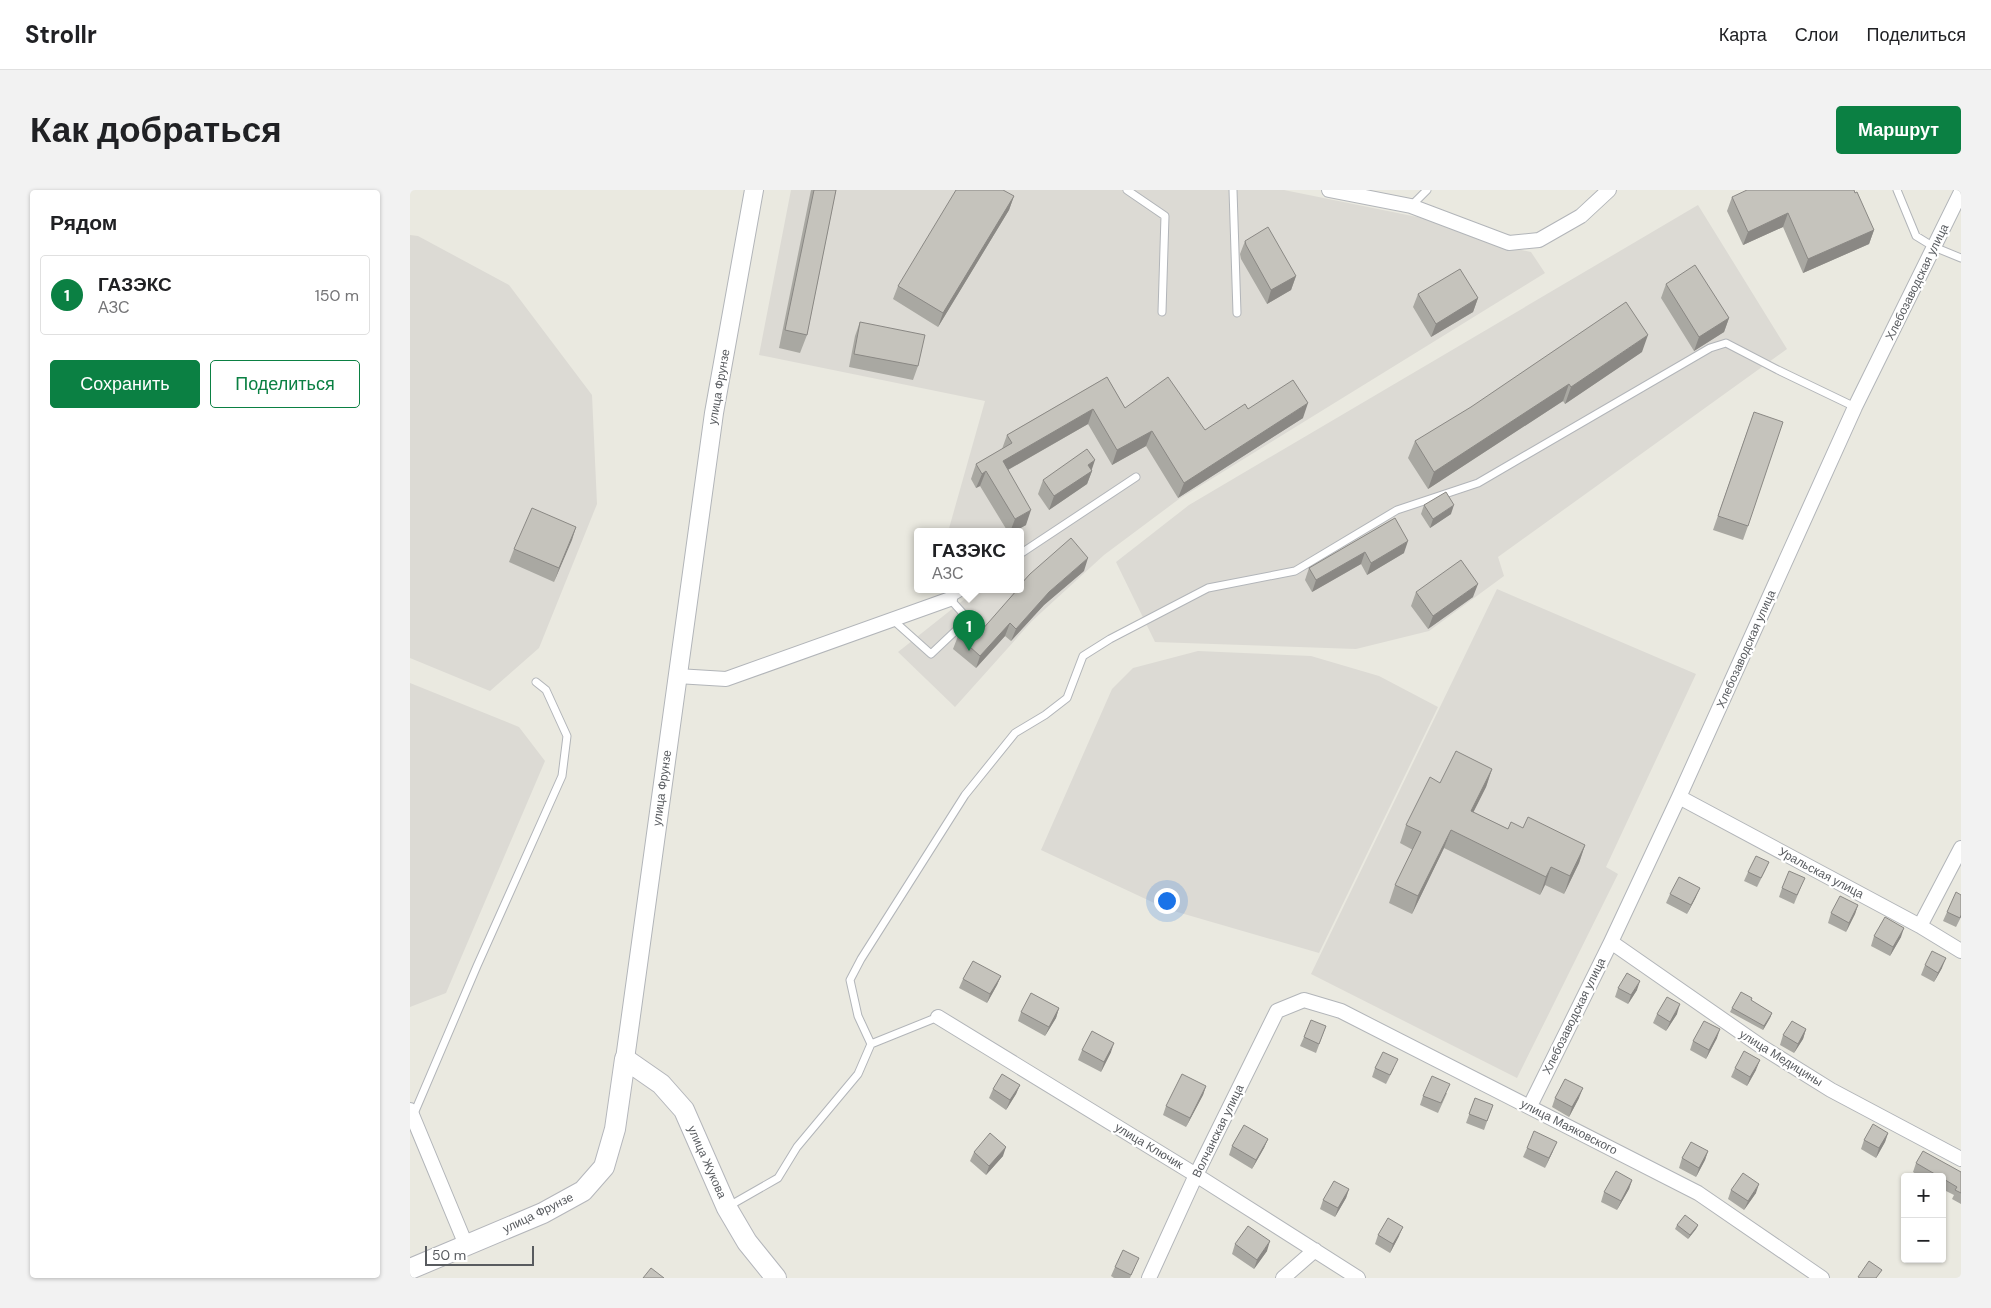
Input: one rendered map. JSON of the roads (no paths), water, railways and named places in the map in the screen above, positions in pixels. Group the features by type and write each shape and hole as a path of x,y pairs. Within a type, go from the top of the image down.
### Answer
{"main road":[{"name":"улица Жукова","path":"625,1059 661,1084 684,1110 727,1208 747,1242 776,1278"},
{"name":"улица Фрунзе","path":"410,1269 543,1213 583,1191 604,1168 615,1128 625,1059"}],"street":[{"name":"улица Фрунзе","path":"625,1059 714,413 754,190"},
{"path":"1328,190 1411,206 1509,243 1539,240 1581,216 1609,190"},
{"name":"Хлебозаводская улица","path":"1530,1106 1611,942 1679,797 1855,407 1961,192"},
{"path":"678,676 726,679 950,599"},
{"name":"Уральская улица","path":"1679,797 1920,926 1961,951"},
{"path":"1920,926 1961,848"},
{"name":"улица Медицины","path":"1611,942 1762,1047 1832,1090 1961,1159"},
{"name":"улица Маяковского","path":"1304,1000 1341,1011 1698,1193 1822,1278"},
{"name":"Волчанская улица","path":"1149,1278 1196,1175 1276,1011 1304,1000"},
{"name":"улица Ключик","path":"938,1017 1196,1175 1358,1278"},
{"path":"411,1113 466,1245"},
{"path":"1283,1278 1314,1250"}],"lane":[{"path":"1127,190 1165,216 1162,312"},
{"path":"1232,190 1238,313"},
{"path":"1411,206 1427,190"},
{"path":"1897,190 1916,236 1934,247 1961,258"},
{"path":"871,1044 858,1016 850,980 861,959 964,795 1015,733 1045,715 1067,698 1083,656 1110,639 1208,588 1295,571 1397,510 1478,483 1710,348 1726,343 1855,407"},
{"path":"1024,551 1136,477"},
{"path":"894,620 931,654 968,619 950,599 960,593"},
{"path":"411,1113 562,776 567,736 546,690 536,682"},
{"path":"727,1208 778,1178 797,1147 858,1074 871,1044 938,1017"}],"place":[{"name":"ГАЗЭКС","path":"969,651"}]}
